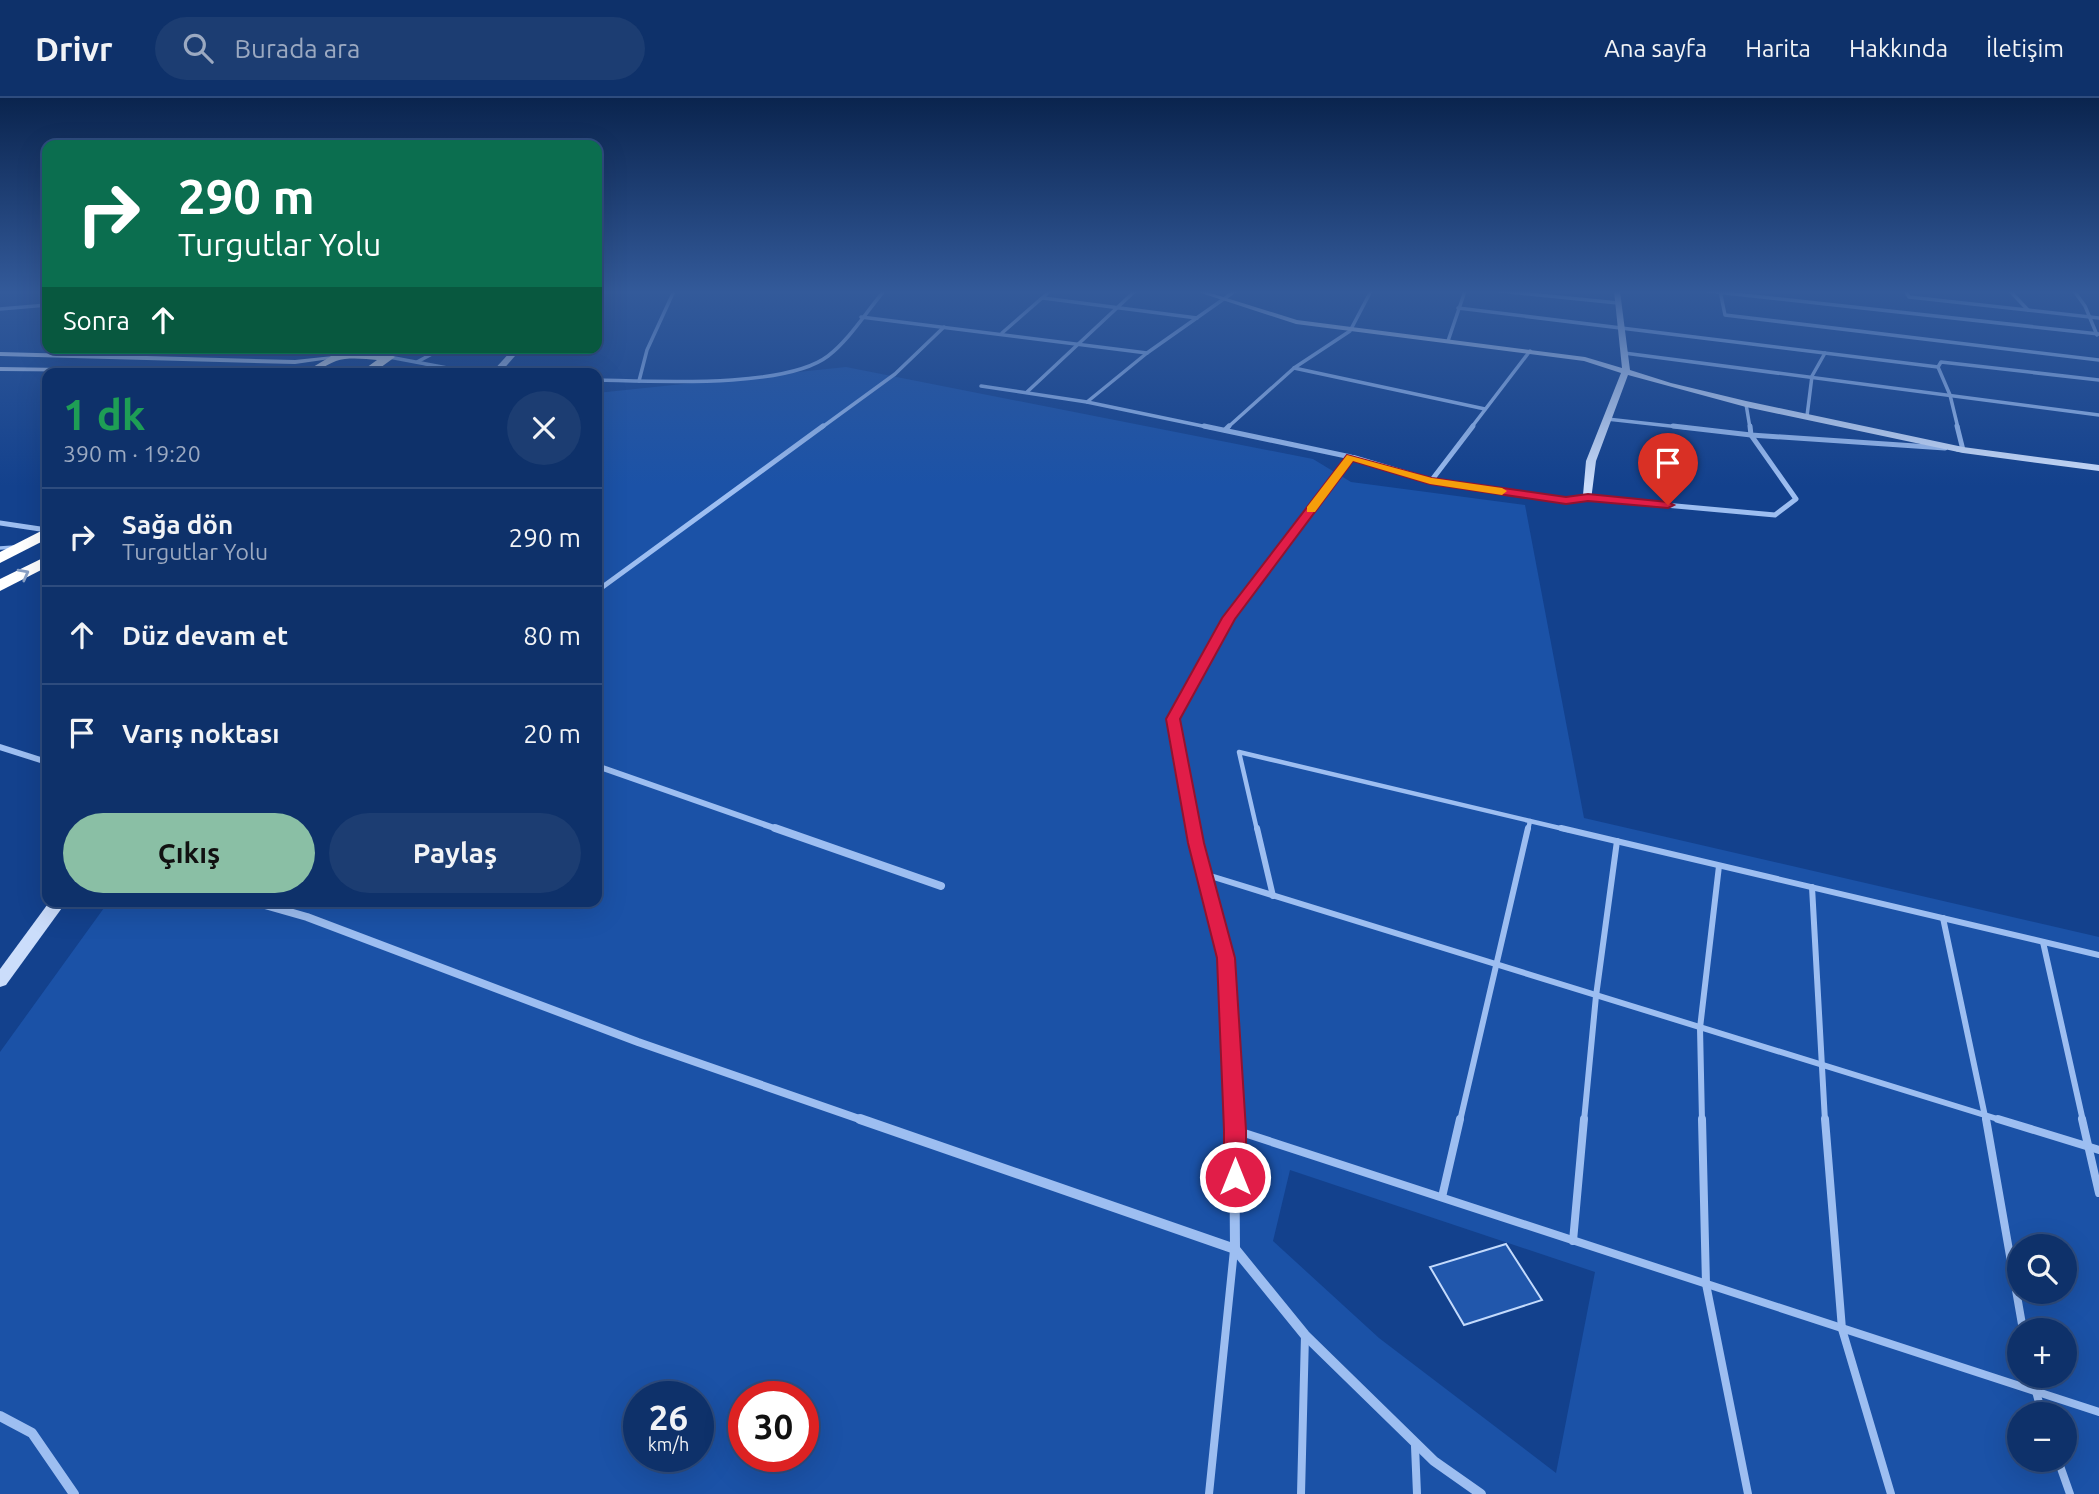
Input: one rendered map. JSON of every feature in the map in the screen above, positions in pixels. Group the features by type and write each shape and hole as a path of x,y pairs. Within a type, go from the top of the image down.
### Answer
{"highway":[{"path":"317,368 336,356"},
{"path":"333,358 350,356"},
{"path":"377,356 389,357"},
{"path":"372,368 389,357"},
{"path":"0,558 42,535"},
{"path":"0,586 42,564"}],"main road":[{"path":"79,356 295,362 333,358"},
{"path":"1565,356 1585,359 1746,404 1963,450 2099,468"},
{"path":"1351,457 1430,481 1566,500 1588,498 1591,461 1626,371 1624,356"},
{"path":"0,369 42,370"},
{"path":"0,981 55,907"}],"street":[{"path":"416,363 428,356"},
{"path":"639,381 646,356"},
{"path":"602,380 639,381 785,374 811,367 828,356"},
{"path":"602,587 895,374 914,356"},
{"path":"1027,392 1064,356"},
{"path":"1087,402 1143,356"},
{"path":"1225,430 1294,368 1312,356"},
{"path":"1430,481 1526,356"},
{"path":"1642,356 2099,415"},
{"path":"1807,416 1812,376 1823,356"},
{"path":"1850,356 1938,367"},
{"path":"2067,356 2099,360"},
{"path":"389,357 443,368"},
{"path":"1938,367 1941,362 2099,380"},
{"path":"420,368 430,366"},
{"path":"1607,419 1751,435 1963,450 1950,395 1938,367"},
{"path":"1294,368 1485,409"},
{"path":"981,386 1087,402 1351,457 1228,618 1173,719 1204,874 1226,958 1235,1130 1235,1249"},
{"path":"1588,498 1775,515 1796,499 1751,435 1746,404"},
{"path":"0,523 42,531"},
{"path":"0,747 42,760"},
{"path":"602,768 941,886"},
{"path":"272,907 307,917 638,1042 1235,1249 1305,1335 1434,1461 1481,1494"},
{"path":"0,1416 32,1433 74,1494"}],"lane":[{"path":"0,548 22,547"},
{"path":"1273,896 1239,752 2099,955"},
{"path":"1442,1198 1530,821"},
{"path":"1573,1241 1596,996 1616,841"},
{"path":"1719,866 1700,1028 1706,1284 1748,1494"},
{"path":"1204,874 2099,1150"},
{"path":"1812,887 1821,1065 1842,1329 1891,1494"},
{"path":"1942,918 1985,1115 2022,1318"},
{"path":"2043,942 2099,1193"},
{"path":"1235,1130 2099,1412"},
{"path":"1209,1494 1235,1249"},
{"path":"1301,1494 1305,1335"},
{"path":"2034,1388 2038,1402"},
{"path":"1415,1443 1417,1494"},
{"path":"2062,1472 2070,1494"}],"shaded area":[{"path":"846,367 1313,459 1351,482 1525,505 1584,818 2099,937 2099,1494 0,1494 0,1052 105,907 602,907 602,392","holes":["1290,1170 1595,1272 1556,1473 1379,1338 1273,1241"]}],"building":[{"path":"1506,1244 1542,1300 1464,1325 1430,1267"}],"slow traffic":[{"path":"1311,510 1351,457 1430,481 1502,491"}],"route":[{"path":"1235,1177 1226,958 1196,843 1173,719 1228,618 1351,457 1430,481 1566,500 1588,498 1668,505"}]}
